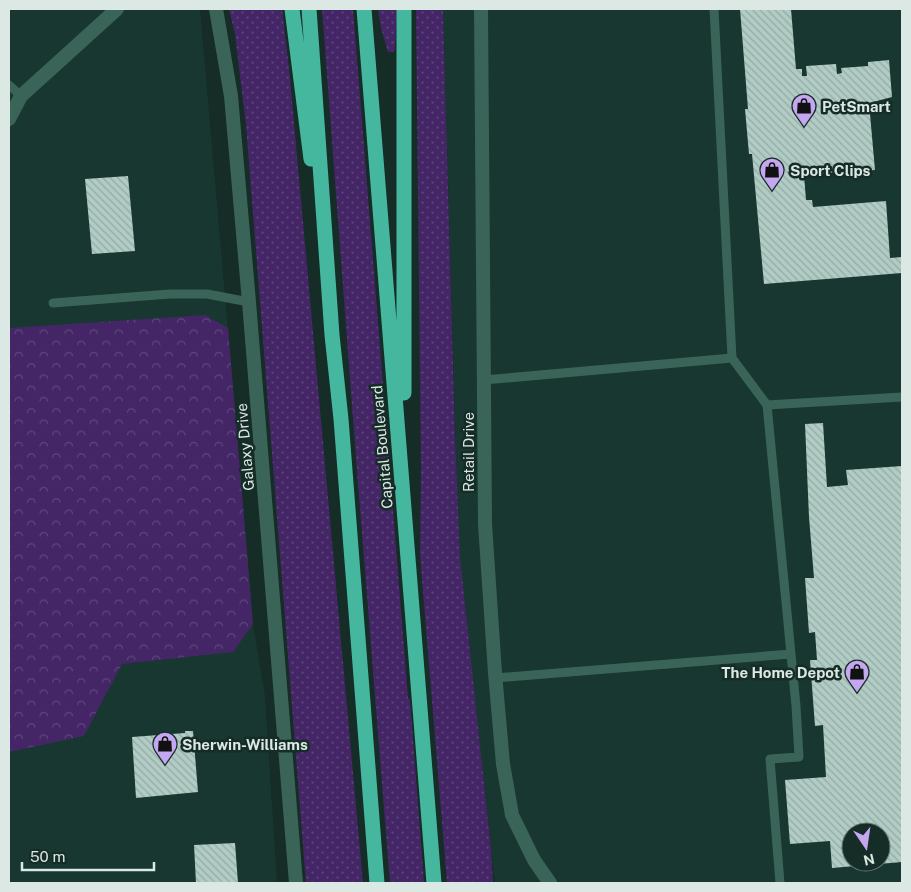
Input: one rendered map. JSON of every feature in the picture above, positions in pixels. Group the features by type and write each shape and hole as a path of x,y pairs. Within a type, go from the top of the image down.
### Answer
{"highway":[{"path":"292,9 341,419 377,883"},
{"path":"309,9 332,335"},
{"name":"Capital Boulevard","path":"364,9 434,883"},
{"path":"404,9 404,500"}],"street":[{"path":"9,119 21,96 116,9"},
{"name":"Galaxy Drive","path":"216,9 231,96 250,302 296,883"},
{"name":"Retail Drive","path":"481,9 485,524 495,678 503,764 512,815 534,860 550,883"}],"lane":[{"path":"714,9 732,358 767,405 796,706 799,757 770,759 780,883"},
{"path":"9,85 21,96"},
{"path":"53,304 170,294 207,294 250,302"},
{"path":"484,380 732,358"},
{"path":"767,405 902,397"},
{"path":"495,678 791,654"}],"shaded area":[{"path":"9,9 200,9 253,624 265,696 277,883 9,883"},
{"path":"443,9 902,9 902,883 495,883 459,558"}],"green space":[{"path":"229,9 282,9 289,68 363,883 306,883 246,125 235,34"},
{"path":"322,9 353,9 424,883 390,883"},
{"path":"378,9 397,9 395,50 393,52 388,52"},
{"path":"416,9 443,9 460,557 493,883 447,883 420,555 421,469"},
{"path":"205,315 228,328 253,624 233,652 122,664 84,736 9,752 9,328"}],"building":[{"path":"740,9 791,9 796,69 802,69 802,76 807,76 806,66 836,64 837,74 842,73 841,68 868,66 868,62 889,60 892,97 869,103 875,170 804,175 806,200 812,200 813,207 886,201 890,258 902,257 902,273 764,284 752,154 749,154 745,109 748,109"},
{"path":"128,176 135,251 92,254 85,179"},
{"name":"The Home Depot","path":"823,423 827,487 848,485 846,470 902,466 902,862 891,863 891,822 841,822 841,867 832,868 830,841 790,844 785,780 826,777 823,725 815,726 810,660 817,660 815,632 809,633 805,578 814,578 805,424"},
{"name":"Sherwin-Williams","path":"185,731 193,731 198,792 136,798 132,737 185,733"},
{"path":"235,843 238,883 196,883 194,845"}],"place":[{"name":"PetSmart","path":"804,127"},
{"name":"Sport Clips","path":"772,191"},
{"name":"The Home Depot","path":"857,693"},
{"name":"Sherwin-Williams","path":"165,765"}]}
